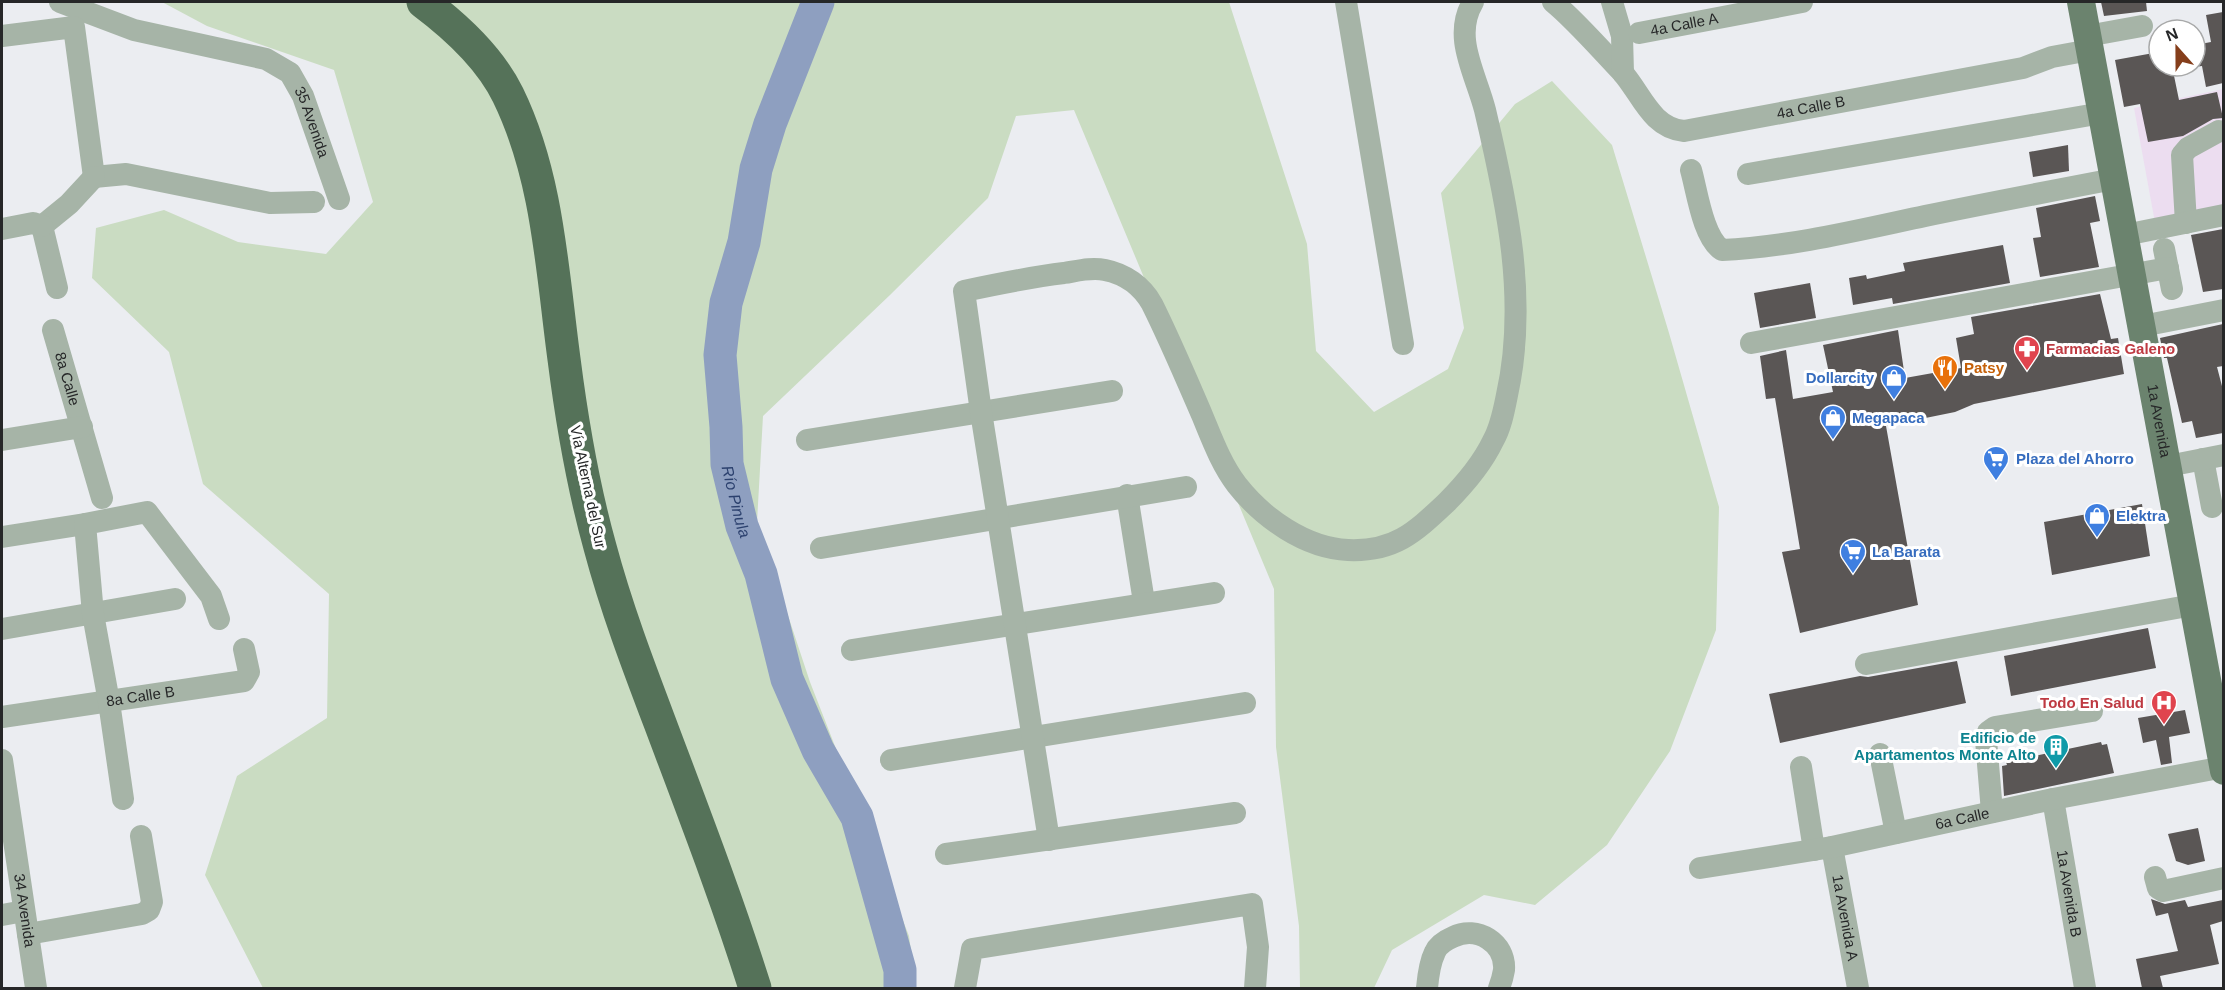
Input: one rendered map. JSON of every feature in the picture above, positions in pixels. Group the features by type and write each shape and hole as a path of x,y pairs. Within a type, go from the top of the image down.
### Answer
{"highway":[{"name":"Vía Alterna del Sur","path":"423,2 452,24 480,55 507,93 524,134 540,186 550,242 575,436 599,546 629,640 732,916 755,988"},
{"name":"Vía Alterna del Sur","path":"460,2 499,44 525,82 545,123 562,181 597,432 620,543 650,633 752,908 775,988"}],"main road":[{"name":"1a Avenida","path":"2081,2 2169,466 2223,768"}],"street":[{"name":"35 Avenida","path":"60,2 134,30 266,59 290,73 303,96 339,199"},
{"path":"1346,2 1403,344"},
{"path":"1049,840 964,291 1090,268 1105,270 1129,280 1146,293 1165,329 1220,456 1235,483 1252,503 1294,534 1342,550 1384,547 1400,541 1420,526 1468,479 1494,440 1503,417 1515,349 1517,293 1515,267 1498,170 1484,107 1468,57 1465,39 1465,21 1473,2"},
{"name":"4a Calle B","path":"1553,2 1623,73 1665,126 1684,131 2023,68 2052,72 2090,49 2142,26"},
{"path":"1612,2 1622,36 1623,73"},
{"name":"4a Calle A","path":"1639,33 1802,2"},
{"path":"2,36 74,27 94,177"},
{"path":"1748,174 2102,113"},
{"path":"2186,223 2182,155 2188,148 2219,131"},
{"path":"1691,170 1708,232 1713,243 1722,250 1745,249 1855,231 2013,197 2114,179"},
{"path":"42,226 69,204 94,177 126,174 270,203 314,202"},
{"path":"2125,235 2223,215"},
{"path":"2,222 33,223 42,226"},
{"path":"42,226 57,288"},
{"path":"1751,343 2168,269"},
{"path":"2142,326 2223,310"},
{"name":"8a Calle","path":"53,330 102,498"},
{"path":"807,440 1112,391"},
{"name":"8a Calle","path":"2,440 82,427"},
{"path":"2169,466 2213,457 2218,506 2177,514"},
{"path":"821,548 1127,495 1186,487"},
{"path":"1127,495 1144,602"},
{"path":"2,537 147,512 211,596 219,619"},
{"path":"85,524 93,614 123,799"},
{"path":"852,650 1144,602 1214,593"},
{"path":"2,629 175,599"},
{"path":"2014,650 2194,610"},
{"path":"1866,664 2194,610"},
{"name":"8a Calle B","path":"2,717 244,681 249,672 244,649"},
{"path":"891,760 1245,703"},
{"path":"1992,812 1986,740 1990,730 1995,727 2092,711"},
{"path":"1880,754 1896,833"},
{"name":"34 Avenida","path":"2,760 6,818 36,988"},
{"name":"1a Avenida A","path":"1801,766 1858,988"},
{"name":"6a Calle","path":"1700,868 1823,849 2053,799 2223,768"},
{"name":"1a Avenida B","path":"2053,799 2085,988"},
{"path":"946,854 1235,813"},
{"path":"28,934 142,914 149,910 152,902 141,836"},
{"path":"2155,876 2158,888 2163,891 2223,878"},
{"path":"965,988 972,949 1252,904 1258,947 1255,988"},
{"path":"2,915 24,910"},
{"path":"1427,988 1435,951 1444,941 1458,934 1471,932 1482,934 1495,946 1503,958 1504,972 1499,988"}],"shaded area":[{"path":"2223,89 2223,226 2158,239 2134,108"}],"green space":[{"path":"162,2 1229,2 1307,244 1316,351 1374,412 1448,369 1464,328 1441,193 1515,104 1552,81 1612,145 1719,507 1716,630 1670,751 1607,845 1535,905 1484,895 1392,950 1374,988 1300,988 1299,926 1276,747 1274,589 1074,110 1016,116 988,198 763,416 757,522 810,682 909,936 916,988 263,988 205,875 237,776 327,718 329,594 203,484 169,352 92,278 96,228 164,210 238,242 326,254 373,202 334,70 207,26"}],"building":[{"path":"2101,2 2146,2 2147,11 2104,16"},
{"path":"2223,12 2223,83 2206,87 2204,78 2207,78 2207,43 2211,42 2206,15"},
{"path":"2147,54 2147,78 2174,78 2179,100 2217,92 2223,118 2213,119 2183,136 2148,142 2140,104 2124,107 2115,60"},
{"path":"2068,145 2069,171 2033,177 2029,152"},
{"path":"2095,196 2100,221 2090,223 2099,267 2040,277 2033,238 2041,237 2036,208"},
{"path":"2223,229 2223,289 2203,292 2191,235"},
{"path":"2003,245 2010,283 1893,304 1892,298 1853,305 1849,278 1866,275 1867,279 1905,271 1903,263"},
{"path":"1810,283 1816,318 1760,328 1754,293"},
{"path":"2100,294 2111,339 2118,338 2124,374 1974,404 1955,412 1886,426 1918,605 1800,633 1782,552 1800,549 1775,398 1766,399 1760,356 1786,350 1793,399 1833,392 1823,345 1898,330 1905,378 1961,368 1956,338 1974,334 1971,317"},
{"path":"2223,324 2223,366 2217,367 2223,390 2223,433 2196,438 2192,421 2182,423 2160,338"},
{"name":"Elektra","path":"2142,504 2150,556 2052,575 2044,522"},
{"path":"2148,628 2156,668 2011,696 2004,656"},
{"path":"1957,661 1966,703 1780,743 1769,694 1860,676 1868,677"},
{"name":"Todo En Salud","path":"2185,710 2190,733 2169,737 2172,763 2161,765 2156,740 2143,743 2138,718"},
{"name":"Edificio de Apartamentos Monte Alto","path":"2101,742 2102,745 2107,744 2114,773 2004,796 2002,766 2007,765 2006,762"},
{"path":"2198,828 2205,861 2188,865 2176,861 2168,834"},
{"path":"2151,899 2165,904 2185,900 2188,907 2223,900 2223,921 2210,925 2219,964 2160,976 2163,988 2142,988 2136,959 2178,951 2168,913 2156,916"}],"waterway":[{"name":"Río Pinula","path":"818,2 770,124 756,169 744,242 726,303 720,355 727,464 742,526 761,574 787,679 818,750 857,817 900,970 900,988"}],"place":[{"name":"Farmacias Galeno","path":"2027,372"},
{"name":"Patsy","path":"1945,391"},
{"name":"Dollarcity","path":"1894,401"},
{"name":"Megapaca","path":"1833,441"},
{"name":"Plaza del Ahorro","path":"1996,482"},
{"name":"Elektra","path":"2097,539"},
{"name":"La Barata","path":"1853,575"},
{"name":"Todo En Salud","path":"2164,726"},
{"name":"Edificio de Apartamentos Monte Alto","path":"2056,770"}]}
